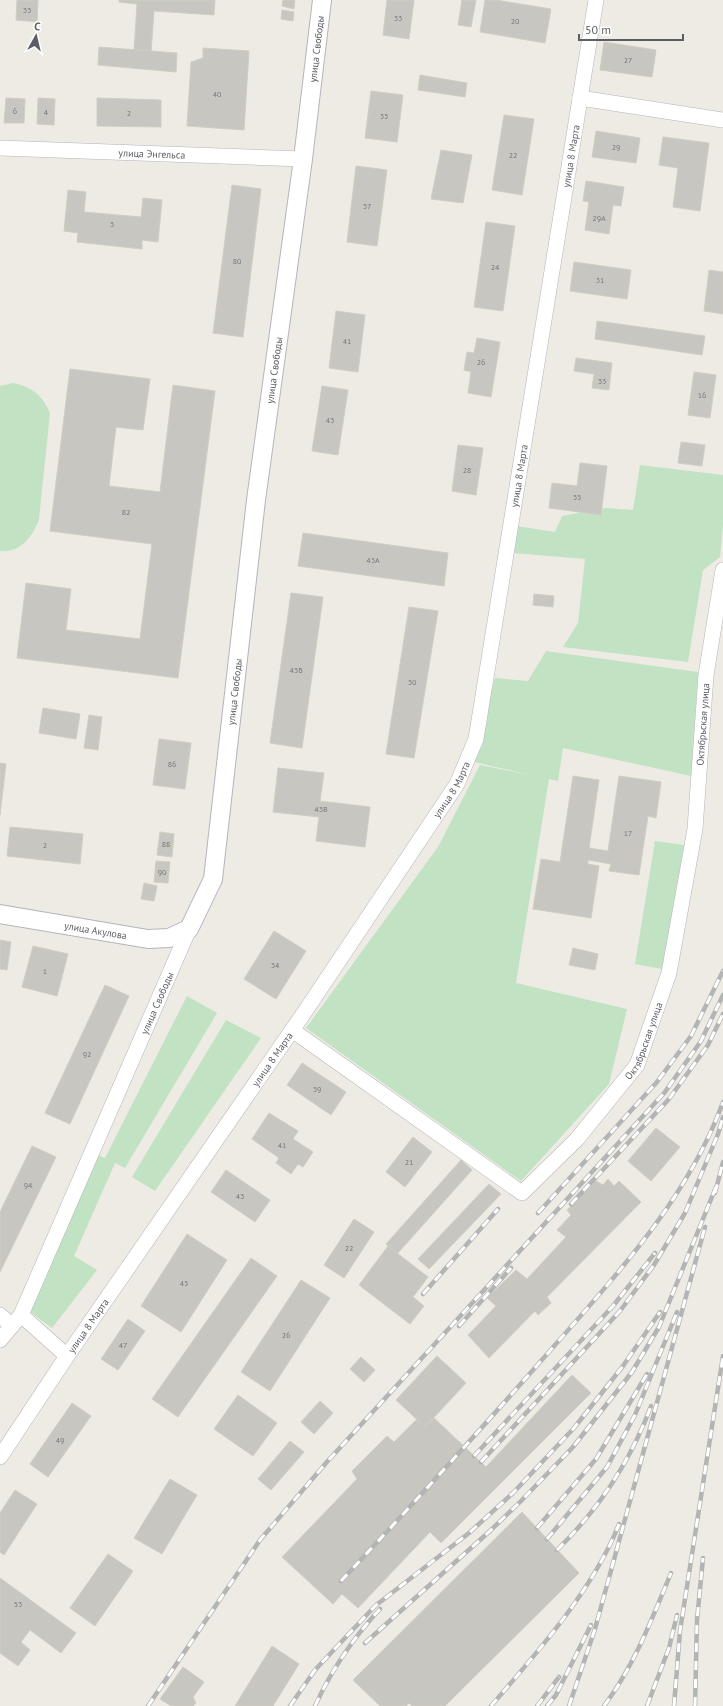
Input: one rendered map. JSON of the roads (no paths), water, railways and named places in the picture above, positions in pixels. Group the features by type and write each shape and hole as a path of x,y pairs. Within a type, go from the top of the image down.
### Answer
{"street":[{"name":"улица Свободы","path":"0,1340 16,1321 189,929 213,879 256,500 303,159 322,0"},
{"name":"улица 8 Марта","path":"0,1457 67,1356 292,1030 457,784 476,739 596,0"},
{"path":"580,98 723,120"},
{"name":"улица Энгельса","path":"0,148 303,159"},
{"name":"Октябрьская улица","path":"292,1030 522,1193 577,1139 637,1065 669,973 695,829 706,675 723,570"},
{"name":"улица Акулова","path":"0,914 148,939 169,938 189,929"},
{"path":"0,1315 16,1321 67,1356"}],"railway":[{"path":"538,1213 657,1082 691,1036 723,971"},
{"path":"148,1706 260,1540 326,1463 665,1092 701,1041 723,995"},
{"path":"571,1204 669,1099 708,1045 723,1014"},
{"path":"341,1581 502,1405 628,1260 651,1231 692,1169 709,1136 723,1102"},
{"path":"481,1462 620,1311 654,1265 685,1213 718,1134 723,1117"},
{"path":"715,1193 723,1162"},
{"path":"365,1643 491,1530 521,1501 573,1447 632,1372 659,1327 716,1187"},
{"path":"423,1294 498,1209"},
{"path":"569,1706 595,1629 705,1227"},
{"path":"474,1456 613,1306 655,1253"},
{"path":"459,1326 511,1268"},
{"path":"290,1706 315,1670 375,1606 469,1533 513,1493 574,1428 623,1366 660,1312"},
{"path":"547,1539 607,1467 635,1415 677,1312"},
{"path":"674,1706 680,1631 723,1356"},
{"path":"537,1528 596,1459 647,1374"},
{"path":"557,1550 586,1518 612,1483 634,1446 651,1406"},
{"path":"491,1706 545,1643 579,1596 595,1573 619,1524"},
{"path":"695,1706 697,1620 703,1558"},
{"path":"604,1706 615,1691 633,1658 671,1573"},
{"path":"315,1706 328,1680 344,1655 361,1631 380,1609"},
{"path":"647,1706 669,1648 677,1615"},
{"path":"547,1706 556,1695 591,1625"},
{"path":"537,1706 559,1677"}]}
